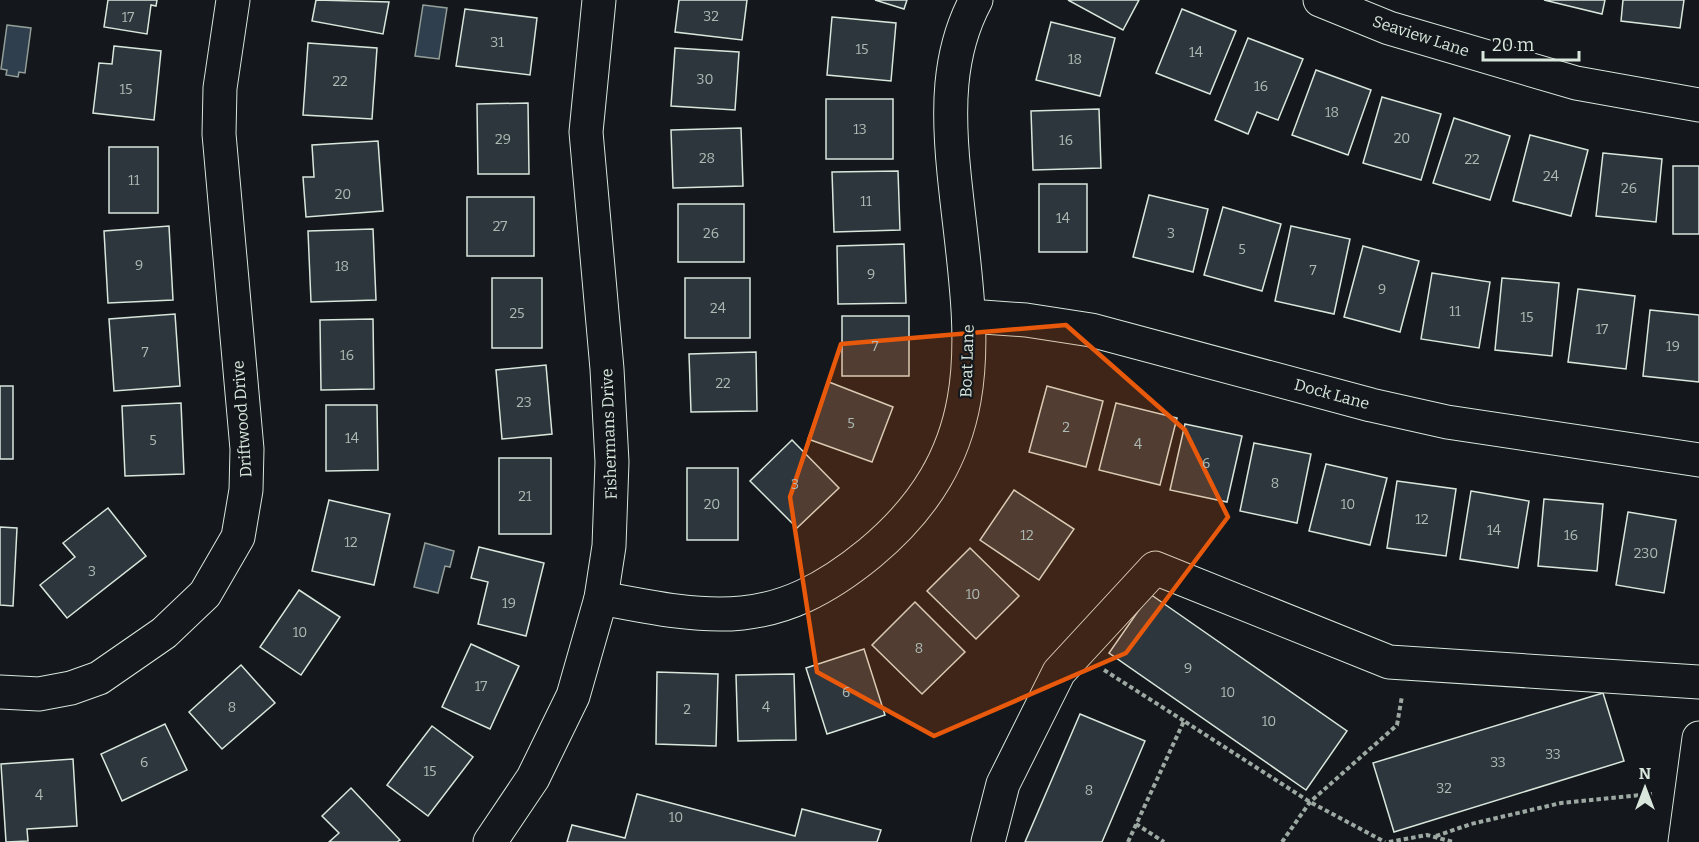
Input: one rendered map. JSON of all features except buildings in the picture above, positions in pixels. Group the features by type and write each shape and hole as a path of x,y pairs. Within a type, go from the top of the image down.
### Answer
{"street":[{"name":"Driftwood Drive","path":"0,692 39,694 71,688 99,678 164,633 205,594 238,537 246,490 247,449 219,134 220,87 233,0"},
{"name":"Fishermans Drive","path":"490,842 533,778 573,696 601,598 609,546 612,462 608,369 586,132 599,0"},
{"name":"Boat Lane","path":"601,598 662,610 719,615 763,611 806,597 842,576 887,539 924,498 942,470 964,411 968,382 969,316 951,145 949,99 959,40 964,22 976,0"},
{"name":"Seaview Lane","path":"1320,0 1389,28 1576,83 1699,105"},
{"name":"Dock Lane","path":"969,316 1045,322 1091,330 1371,405 1447,422 1699,460"},
{"path":"988,842 1003,784 1059,672 1155,568 1389,662 1699,682"},
{"path":"1685,842 1699,738"}],"path":[{"path":"1076,653 1310,802 1378,840 1387,842 1427,835 1454,842"},
{"path":"1282,842 1310,802 1398,725 1407,663"},
{"path":"1128,842 1184,722"},
{"path":"1436,836 1471,824 1562,803 1652,794"},
{"path":"1136,824 1164,842"}],"highlighted area":[{"path":"1066,325 1185,430 1228,517 1126,653 934,736 817,672 790,497 841,344"}],"water":[{"path":"423,5 447,8 439,59 415,56"},
{"path":"7,25 31,28 25,73 19,72 18,77 6,75 7,70 1,69"},
{"path":"425,543 454,551 450,567 445,566 438,593 414,587"}]}
